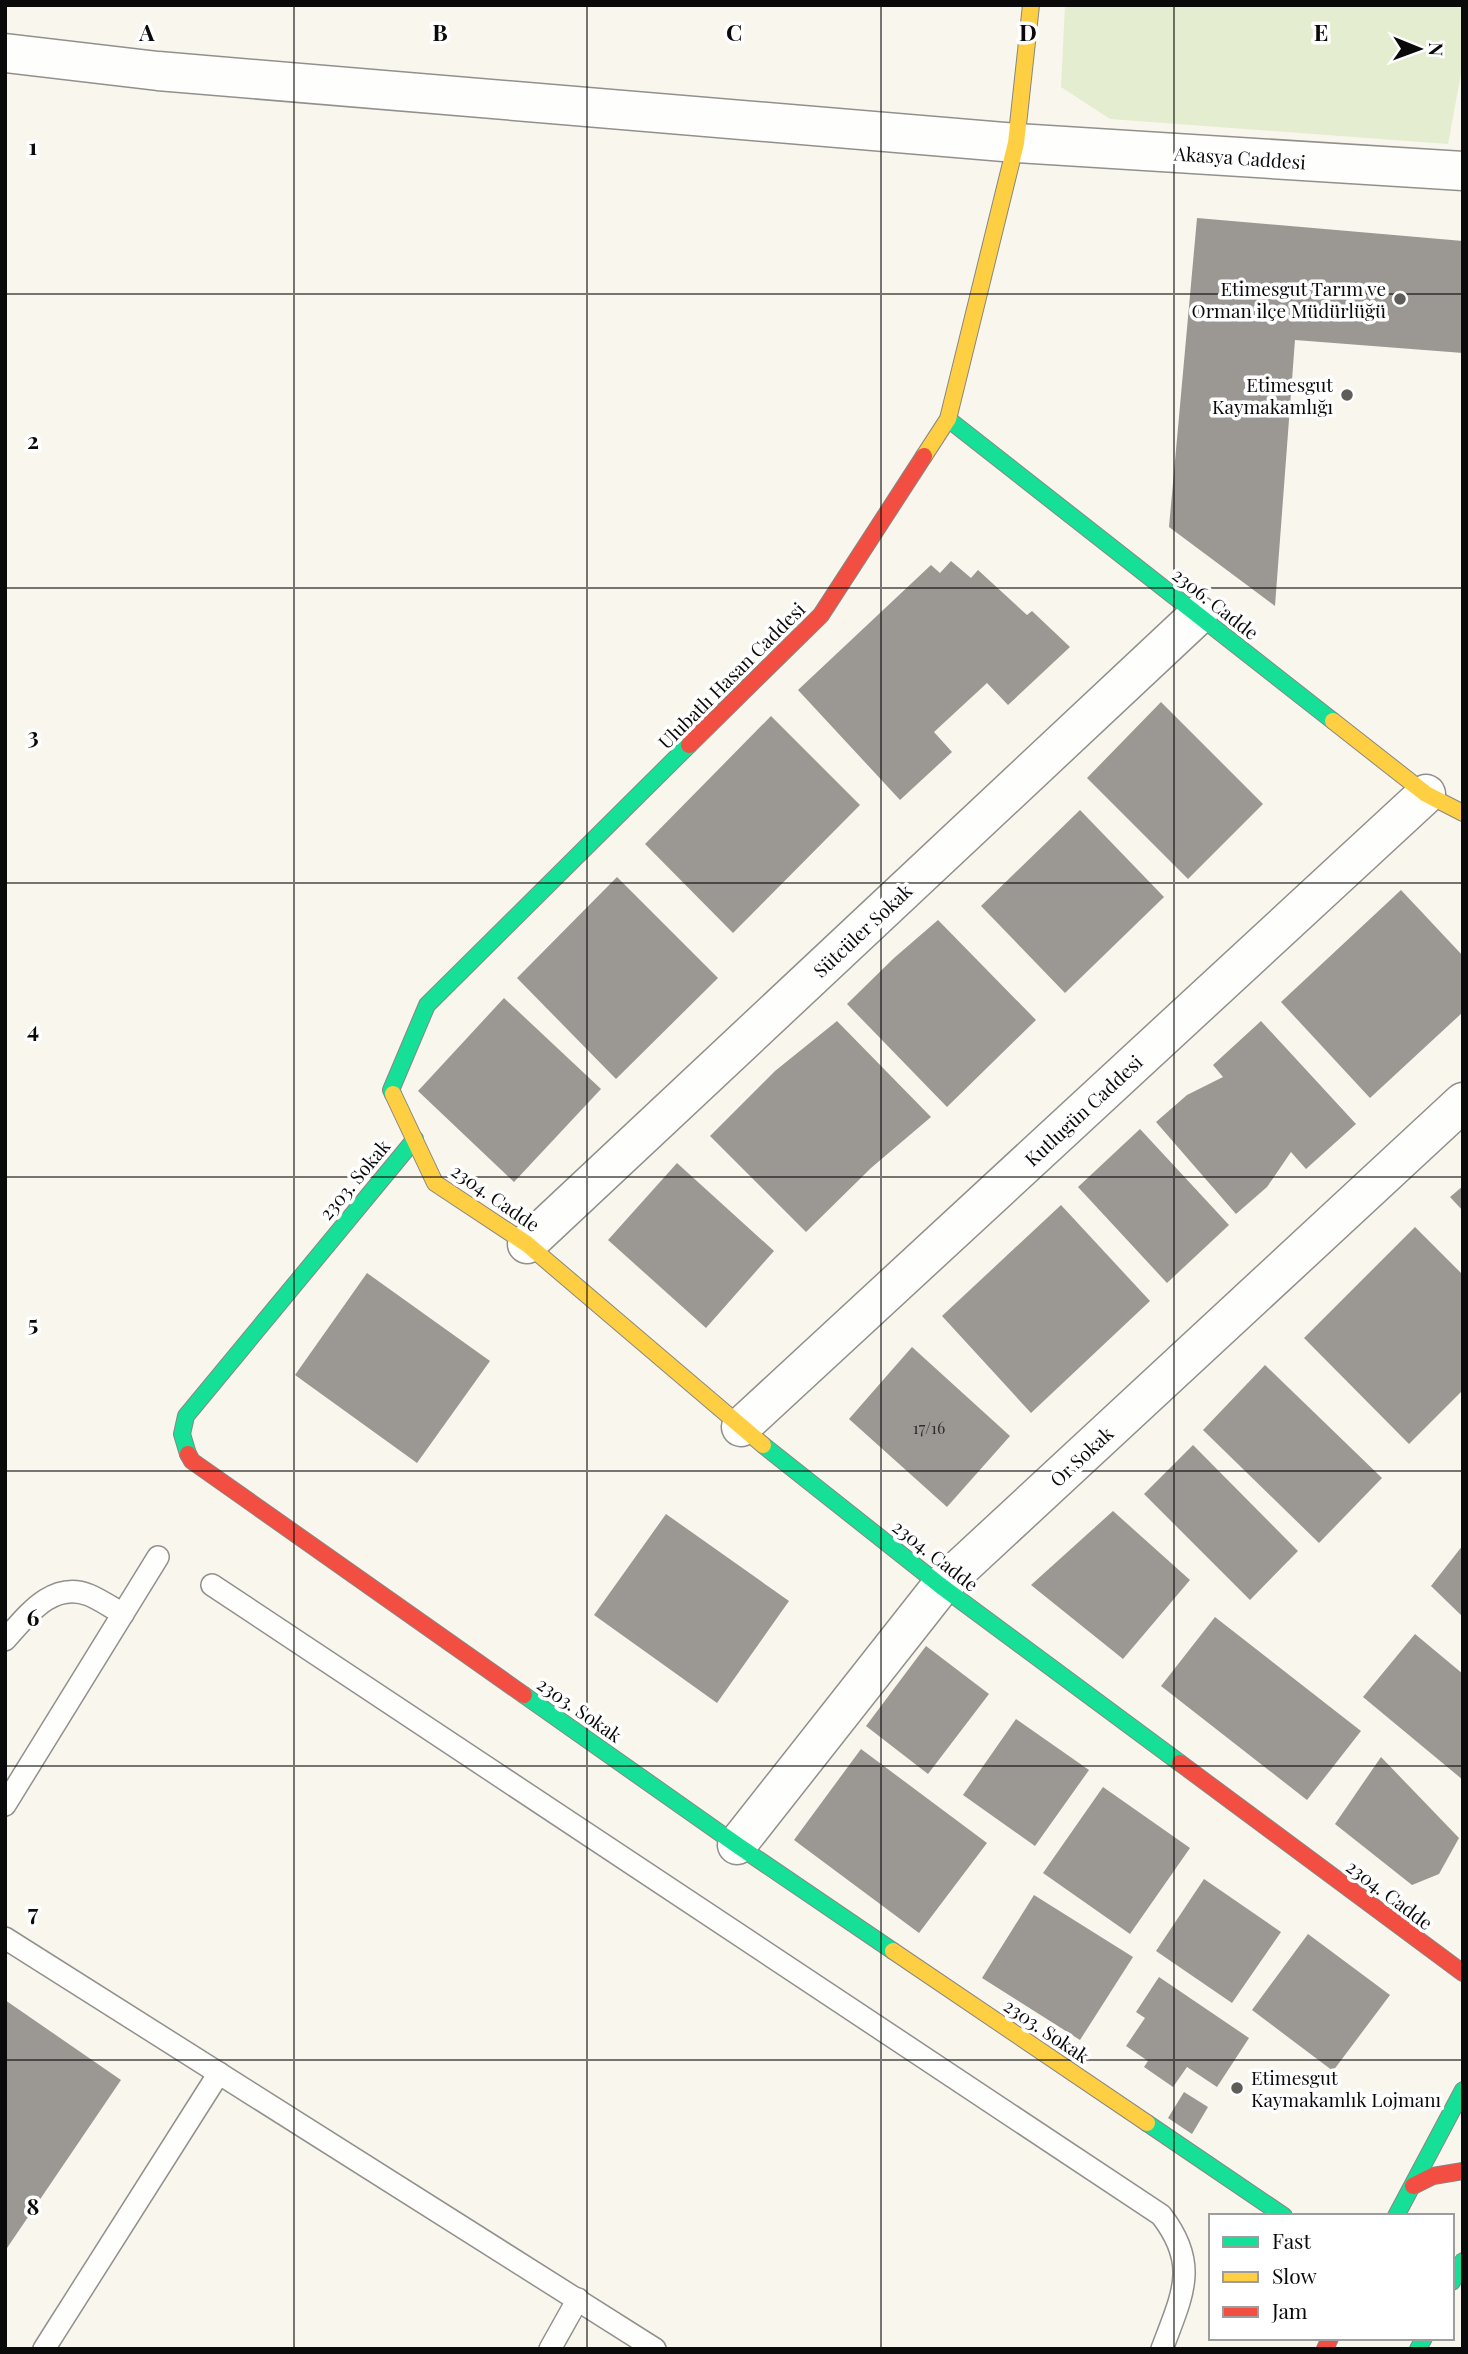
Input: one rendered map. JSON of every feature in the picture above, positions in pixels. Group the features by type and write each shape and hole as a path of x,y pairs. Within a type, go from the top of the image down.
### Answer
{"street":[{"name":"Ulubatlı Hasan Caddesi","path":"415,1139 391,1090 428,1005 821,615 948,419 1016,143 1031,5"},
{"name":"Akasya Caddesi","path":"5,53 158,71 1016,143 1463,171"},
{"name":"2306. Cadde","path":"948,419 1426,794 1463,813"},
{"name":"Sütcüler Sokak","path":"527,1244 1198,615"},
{"name":"Kutlugün Caddesi","path":"741,1427 1426,794"},
{"name":"Or Sokak","path":"737,1845 941,1586 1463,1102"},
{"name":"2304. Cadde","path":"415,1139 435,1183 527,1244 741,1427 941,1586 1463,1973"},
{"name":"2303. Sokak","path":"415,1139 186,1416 182,1427 182,1440 185,1452 192,1461 737,1845 1281,2214"},
{"path":"1397,2214 1463,2090"},
{"path":"1413,2186 1433,2176 1463,2171"},
{"path":"1454,2278 1463,2261"}],"lane":[{"path":"5,1805 158,1557"},
{"path":"212,1585 1161,2215 1174,2231 1182,2250 1185,2273 1182,2294 1162,2349"},
{"path":"5,1640 40,1602 60,1594 88,1594 123,1614"},
{"path":"5,1938 655,2349"},
{"path":"44,2349 219,2073"},
{"path":"550,2349 578,2299"}],"green space":[{"path":"1065,5 1463,5 1463,63 1448,144 1110,119 1061,87"}],"building":[{"path":"1197,218 1463,241 1463,353 1295,340 1275,606 1169,527"},
{"path":"951,561 971,578 978,570 1027,615 1032,611 1070,647 1008,705 987,683 934,732 952,752 900,800 798,690 931,565 940,573"},
{"path":"1161,702 1263,804 1188,879 1087,778"},
{"path":"771,716 860,805 733,933 645,844"},
{"path":"1080,810 1164,897 1065,993 981,906"},
{"path":"617,877 718,978 616,1079 517,978"},
{"path":"1401,890 1463,956 1463,1012 1370,1098 1281,1002"},
{"path":"938,920 1036,1020 947,1107 847,1004"},
{"path":"504,998 601,1089 514,1182 418,1091"},
{"path":"837,1021 931,1117 871,1168 806,1232 710,1136 775,1071"},
{"path":"1261,1021 1356,1124 1306,1169 1291,1152 1267,1187 1236,1214 1156,1122 1187,1095 1223,1077 1213,1065"},
{"path":"1140,1129 1229,1225 1167,1283 1078,1187"},
{"path":"677,1163 774,1251 706,1328 608,1240"},
{"path":"1463,1186 1463,1211 1450,1197"},
{"path":"1061,1205 1150,1301 1031,1413 942,1316"},
{"path":"1415,1227 1463,1275 1463,1390 1409,1444 1304,1338"},
{"path":"367,1273 490,1361 417,1463 295,1375"},
{"path":"912,1347 1010,1436 947,1507 849,1419"},
{"path":"1265,1365 1382,1478 1319,1543 1203,1430"},
{"path":"1193,1445 1298,1551 1250,1600 1144,1494"},
{"path":"1113,1511 1190,1580 1123,1659 1031,1585"},
{"path":"666,1514 789,1601 717,1703 594,1615"},
{"path":"1463,1545 1463,1617 1431,1586"},
{"path":"1215,1617 1361,1731 1307,1800 1161,1686"},
{"path":"1415,1634 1463,1674 1463,1780 1363,1697"},
{"path":"926,1646 989,1694 928,1774 866,1726"},
{"path":"1016,1719 1089,1770 1035,1846 963,1795"},
{"path":"861,1749 987,1843 919,1933 794,1840"},
{"path":"1381,1757 1459,1838 1439,1874 1412,1885 1335,1824"},
{"path":"1103,1787 1190,1848 1130,1934 1043,1873"},
{"path":"1204,1879 1281,1932 1232,2003 1156,1951"},
{"path":"1034,1895 1133,1957 1080,2040 982,1978"},
{"path":"1308,1934 1390,1995 1333,2071 1252,2010"},
{"name":"Etimesgut Kaymakamlık Lojmanı","path":"1159,1977 1249,2038 1217,2087 1187,2067 1173,2087 1144,2067 1148,2061 1126,2046 1145,2018 1136,2012"},
{"path":"5,2000 121,2080 5,2251"},
{"path":"1184,2092 1208,2107 1192,2134 1168,2118"}],"traffic: fast":[{"path":"948,419 1333,721"},
{"path":"393,1094 391,1090 427,1005 689,745"},
{"path":"188,1454 182,1434 186,1416 415,1139"},
{"path":"763,1445 941,1586 1180,1763"},
{"path":"524,1695 893,1951"},
{"path":"1397,2214 1463,2090"},
{"path":"1147,2123 1281,2214"},
{"path":"1454,2278 1463,2261"},
{"path":"1418,2349 1423,2340"}],"traffic: slow":[{"path":"924,456 948,419 1016,143 1031,5"},
{"path":"1333,721 1426,794 1463,813"},
{"path":"393,1094 435,1183 527,1244 763,1445"},
{"path":"893,1951 1147,2123"}],"traffic: jam":[{"path":"689,745 821,615 924,456"},
{"path":"188,1454 192,1461 524,1695"},
{"path":"1180,1763 1463,1973"},
{"path":"1413,2186 1433,2176 1463,2171"},
{"path":"1325,2349 1329,2340"}],"place":[{"name":"Etimesgut Tarım ve Orman ilçe Müdürlüğü","path":"1400,299"},
{"name":"Etimesgut Kaymakamlığı","path":"1347,395"},
{"name":"Etimesgut Kaymakamlık Lojmanı","path":"1237,2088"}]}
